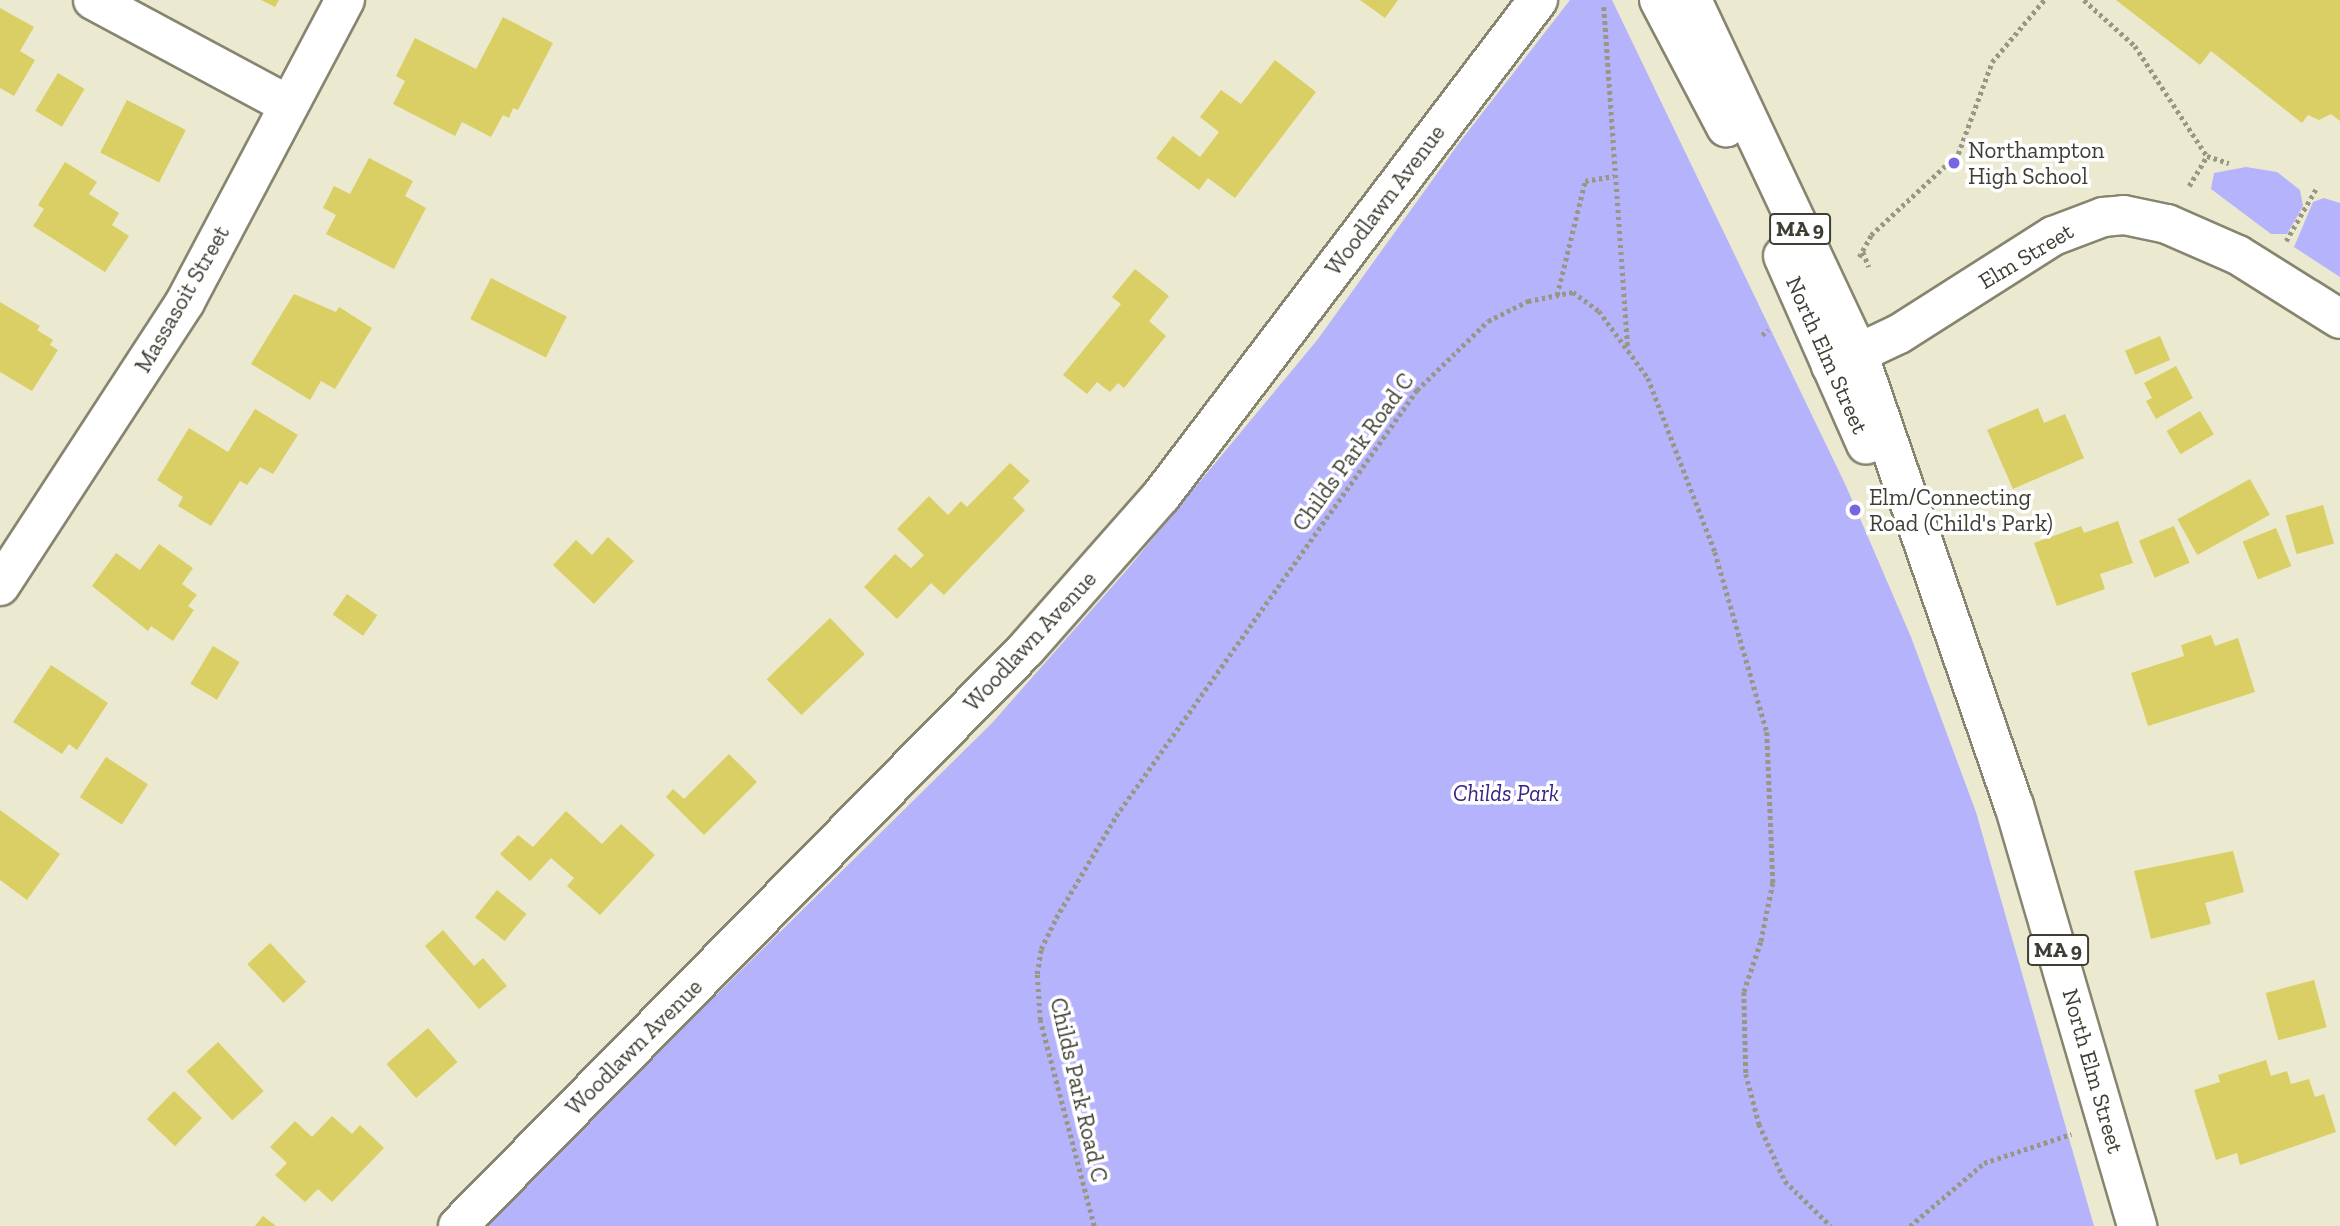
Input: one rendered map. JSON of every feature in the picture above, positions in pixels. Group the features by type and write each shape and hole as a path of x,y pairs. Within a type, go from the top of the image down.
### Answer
{"main road":[{"path":"93,0 289,105"},
{"name":"Massasoit Street","path":"0,586 185,302 345,0"},
{"name":"Woodlawn Avenue","path":"458,1226 1026,649 1135,526 1538,0"},
{"name":"North Elm Street","path":"1659,0 1845,359"},
{"name":"North Elm Street","path":"1692,0 1845,359 1970,676 2014,805 2137,1226"},
{"name":"Elm Street","path":"1845,359 1899,334 2053,236 2102,217 2124,215 2167,223 2238,255 2340,318"}],"path":[{"path":"1859,257 1871,234 1958,154 1992,62 2043,0"},
{"path":"2084,0 2135,46 2207,156 2229,163"},
{"path":"1604,7 1628,350"},
{"path":"2189,186 2207,156"},
{"path":"1557,295 1585,181 1614,176"},
{"path":"2283,246 2317,187"},
{"path":"1862,251 1869,267"},
{"name":"Childs Park Road C","path":"1094,1226 1040,1020 1037,974 1046,938 1116,816 1417,390 1488,321 1528,301 1573,292 1599,311 1648,378 1688,473 1767,732 1773,883 1761,942 1744,992 1746,1074 1759,1124 1785,1181 1831,1226"},
{"path":"1762,335 1768,330"},
{"path":"1910,1226 1984,1163 2032,1144 2109,1124"}],"green space":[{"name":"Childs Park","path":"1570,0 1612,0 1846,486 1911,637 1976,812 2094,1226 482,1226 992,723 1125,572 1318,339 1459,143"},
{"path":"2246,167 2277,172 2300,190 2303,206 2287,234 2271,234 2211,189 2214,173"},
{"path":"2324,198 2340,203 2340,277 2294,247 2313,202"}],"building":[{"path":"261,0 279,0 275,7"},
{"path":"1360,0 1398,0 1385,18"},
{"path":"2116,0 2340,0 2340,121 2331,114 2319,120 2308,115 2302,123 2211,51 2200,65"},
{"path":"0,8 34,27 20,51 35,60 14,96 0,88"},
{"path":"503,17 553,43 518,110 513,108 509,118 503,115 491,137 462,122 455,136 393,104 405,81 396,76 415,38 476,69"},
{"path":"1275,60 1316,92 1235,198 1208,178 1199,190 1156,158 1173,136 1200,157 1219,132 1200,117 1221,90 1241,104"},
{"path":"58,73 85,89 62,127 35,111"},
{"path":"127,100 186,130 159,183 100,153"},
{"path":"369,158 413,181 405,196 426,208 394,269 326,234 336,215 323,208 334,186 350,194"},
{"path":"65,162 97,182 89,194 119,213 112,225 129,236 105,272 33,226 44,209 38,205"},
{"path":"1135,269 1169,296 1149,321 1166,336 1124,388 1118,383 1110,392 1097,382 1087,394 1063,375 1121,304 1112,297"},
{"path":"491,278 567,317 546,358 470,319"},
{"path":"294,294 336,312 339,307 372,328 335,389 321,381 310,400 251,364"},
{"path":"0,302 40,326 37,330 53,340 50,345 58,350 32,391 0,372"},
{"path":"2160,336 2170,360 2135,375 2125,351"},
{"path":"2176,366 2193,398 2156,419 2146,401 2152,398 2144,383"},
{"path":"2038,408 2044,423 2065,414 2084,458 2013,489 1987,430"},
{"path":"255,409 298,435 273,474 260,467 247,485 240,481 211,526 178,506 183,497 157,480 189,428 228,452"},
{"path":"2200,411 2214,434 2180,454 2167,431"},
{"path":"1010,463 1030,481 1013,498 1025,510 944,595 931,583 897,619 864,587 895,554 911,568 924,555 897,529 929,496 948,515 961,501 967,507"},
{"path":"2250,479 2270,515 2197,555 2177,519"},
{"path":"2323,505 2334,543 2297,554 2286,516"},
{"path":"2118,521 2133,563 2100,574 2105,589 2057,606 2034,543 2081,526 2084,533"},
{"path":"2174,526 2190,563 2155,578 2139,541"},
{"path":"2276,528 2291,566 2258,580 2243,541"},
{"path":"608,537 634,561 594,604 553,565 576,540 592,555"},
{"path":"159,544 193,568 182,584 197,595 188,606 194,610 173,641 151,626 148,631 92,586 116,553 140,570"},
{"path":"347,594 377,615 363,636 333,614"},
{"path":"830,618 865,654 801,715 767,679"},
{"path":"2211,635 2215,646 2238,638 2255,692 2148,726 2131,673 2184,656 2181,645"},
{"path":"213,646 240,662 217,700 190,684"},
{"path":"51,665 108,703 77,750 69,744 62,754 13,722"},
{"path":"729,754 757,782 704,835 666,797 673,789 684,799"},
{"path":"106,757 148,784 122,824 80,797"},
{"path":"0,810 60,854 27,900 0,880"},
{"path":"566,811 602,844 621,824 655,855 600,915 567,886 574,878 551,858 530,881 500,854 518,835 533,847"},
{"path":"2233,851 2244,892 2205,903 2211,924 2151,939 2134,871"},
{"path":"497,890 527,914 505,941 475,917"},
{"path":"443,930 474,966 483,958 507,986 479,1009 425,946"},
{"path":"270,943 306,982 283,1003 247,964"},
{"path":"2314,980 2327,1027 2278,1040 2266,993"},
{"path":"428,1028 458,1062 416,1098 386,1064"},
{"path":"218,1042 264,1091 232,1120 187,1071"},
{"path":"2266,1060 2271,1076 2287,1071 2291,1084 2309,1079 2315,1097 2324,1094 2336,1132 2240,1165 2237,1153 2216,1160 2194,1090 2220,1082 2218,1075"},
{"path":"174,1091 202,1118 175,1146 147,1119"},
{"path":"332,1116 352,1134 360,1125 384,1148 332,1202 318,1189 305,1202 275,1175 287,1163 270,1147 295,1121 312,1137"},
{"path":"263,1216 276,1226 255,1226"}],"place":[{"name":"Northampton High School","path":"1954,163"},
{"name":"Elm/Connecting Road (Child's Park)","path":"1855,510"}]}
